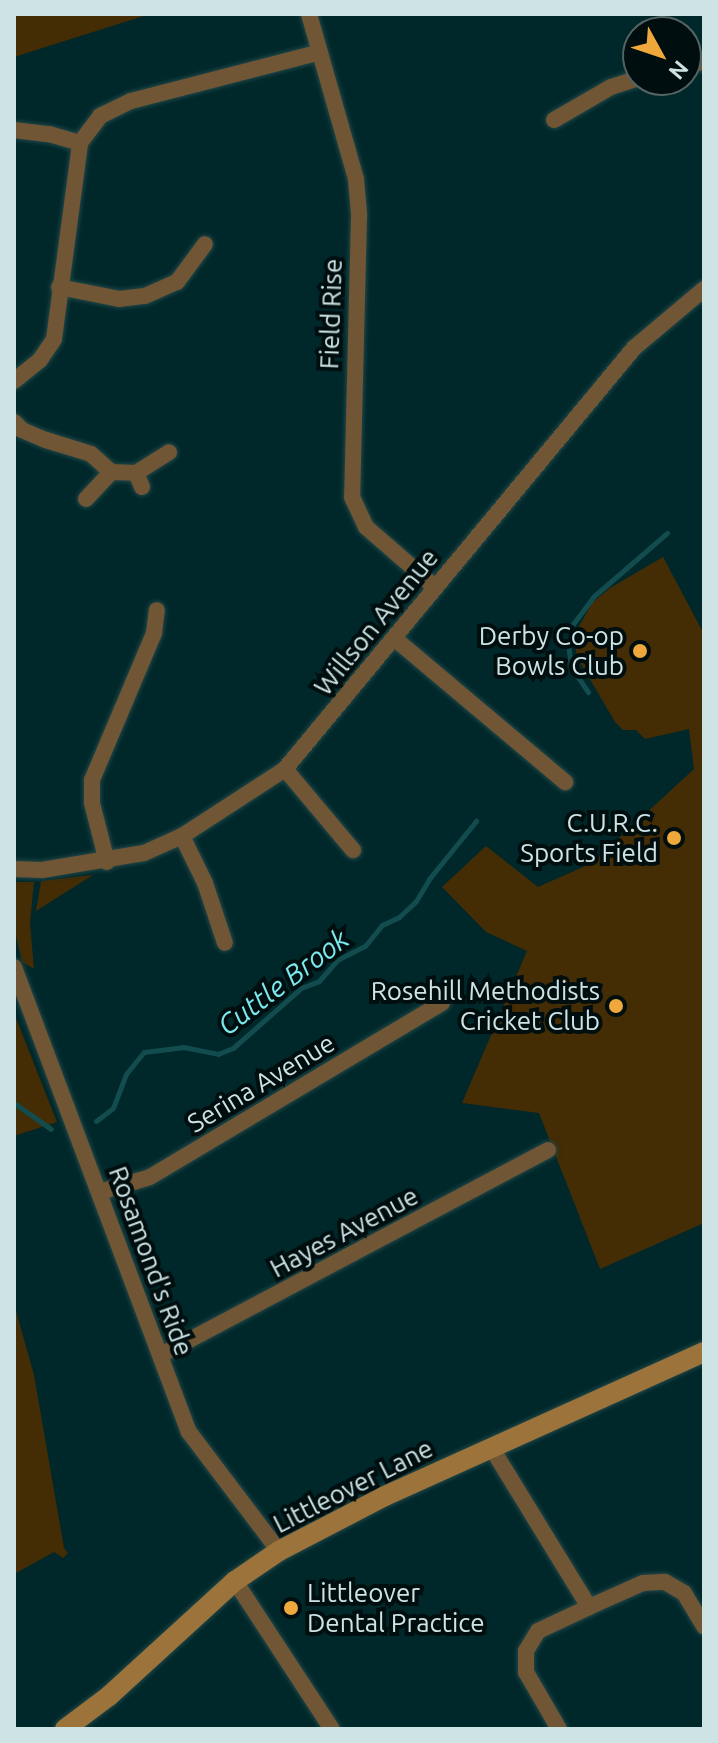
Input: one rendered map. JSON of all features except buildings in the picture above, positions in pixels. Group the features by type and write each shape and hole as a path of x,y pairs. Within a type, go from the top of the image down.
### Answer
{"street":[{"name":"Field Rise","path":"309,14 356,179 359,216 352,497 366,527 435,587"},
{"path":"14,381 40,360 54,339 80,143 100,116 131,101 320,52"},
{"path":"554,120 622,83"},
{"path":"14,130 49,134 80,143"},
{"path":"59,287 119,299 183,286 205,244"},
{"name":"Willson Avenue","path":"14,869 42,870 107,862 144,853 182,836 285,769 634,348 704,289"},
{"path":"14,422 22,430 46,440 91,454 111,472 139,480 169,452"},
{"path":"86,499 111,472"},
{"path":"107,862 92,803 92,780 154,633 157,610"},
{"path":"394,638 565,782"},
{"path":"285,769 353,850"},
{"path":"182,836 205,883 225,943"},
{"name":"Rosamond's Ride","path":"14,967 189,1432 279,1551"},
{"name":"Serina Avenue","path":"100,1192 150,1177 442,1003"},
{"name":"Hayes Avenue","path":"161,1355 548,1150"},
{"name":"Littleover Lane","path":"65,1729 109,1696 235,1581 279,1551 491,1447 704,1352"},
{"path":"491,1447 589,1607"},
{"path":"235,1581 332,1729"},
{"path":"559,1729 526,1672 526,1651 538,1631 643,1583 665,1582 684,1593 704,1626"}],"shaded area":[{"path":"14,14 150,14 14,57"},
{"path":"663,557 704,634 704,1223 600,1269 539,1113 462,1103 527,951 486,932 442,887 486,846 538,887 592,863 694,769 689,729 645,739 636,730 623,730 615,722 577,657 575,645 576,632 592,603 610,588"},
{"path":"93,875 36,911 41,881"},
{"path":"14,882 34,882 30,923 34,969 22,962 14,927"},
{"path":"14,1013 57,1122 14,1136"},
{"path":"14,1304 34,1375 64,1548 68,1553 63,1558 54,1552 14,1574"}],"waterway":[{"name":"Cuttle Brook","path":"588,692 571,667 568,644 573,624 593,597 667,533"},
{"name":"Cuttle Brook","path":"96,1121 113,1108 126,1074 144,1052 183,1047 218,1054 233,1048 301,988 319,981 337,960 365,946 382,925 399,917 416,901 429,879 476,821"},
{"name":"Cuttle Brook","path":"14,1103 51,1129"}],"place":[{"name":"Derby Co-op Bowls Club","path":"640,651"},
{"name":"C.U.R.C. Sports Field","path":"674,838"},
{"name":"Rosehill Methodists Cricket Club","path":"616,1006"},
{"name":"Littleover Dental Practice","path":"291,1608"}]}
